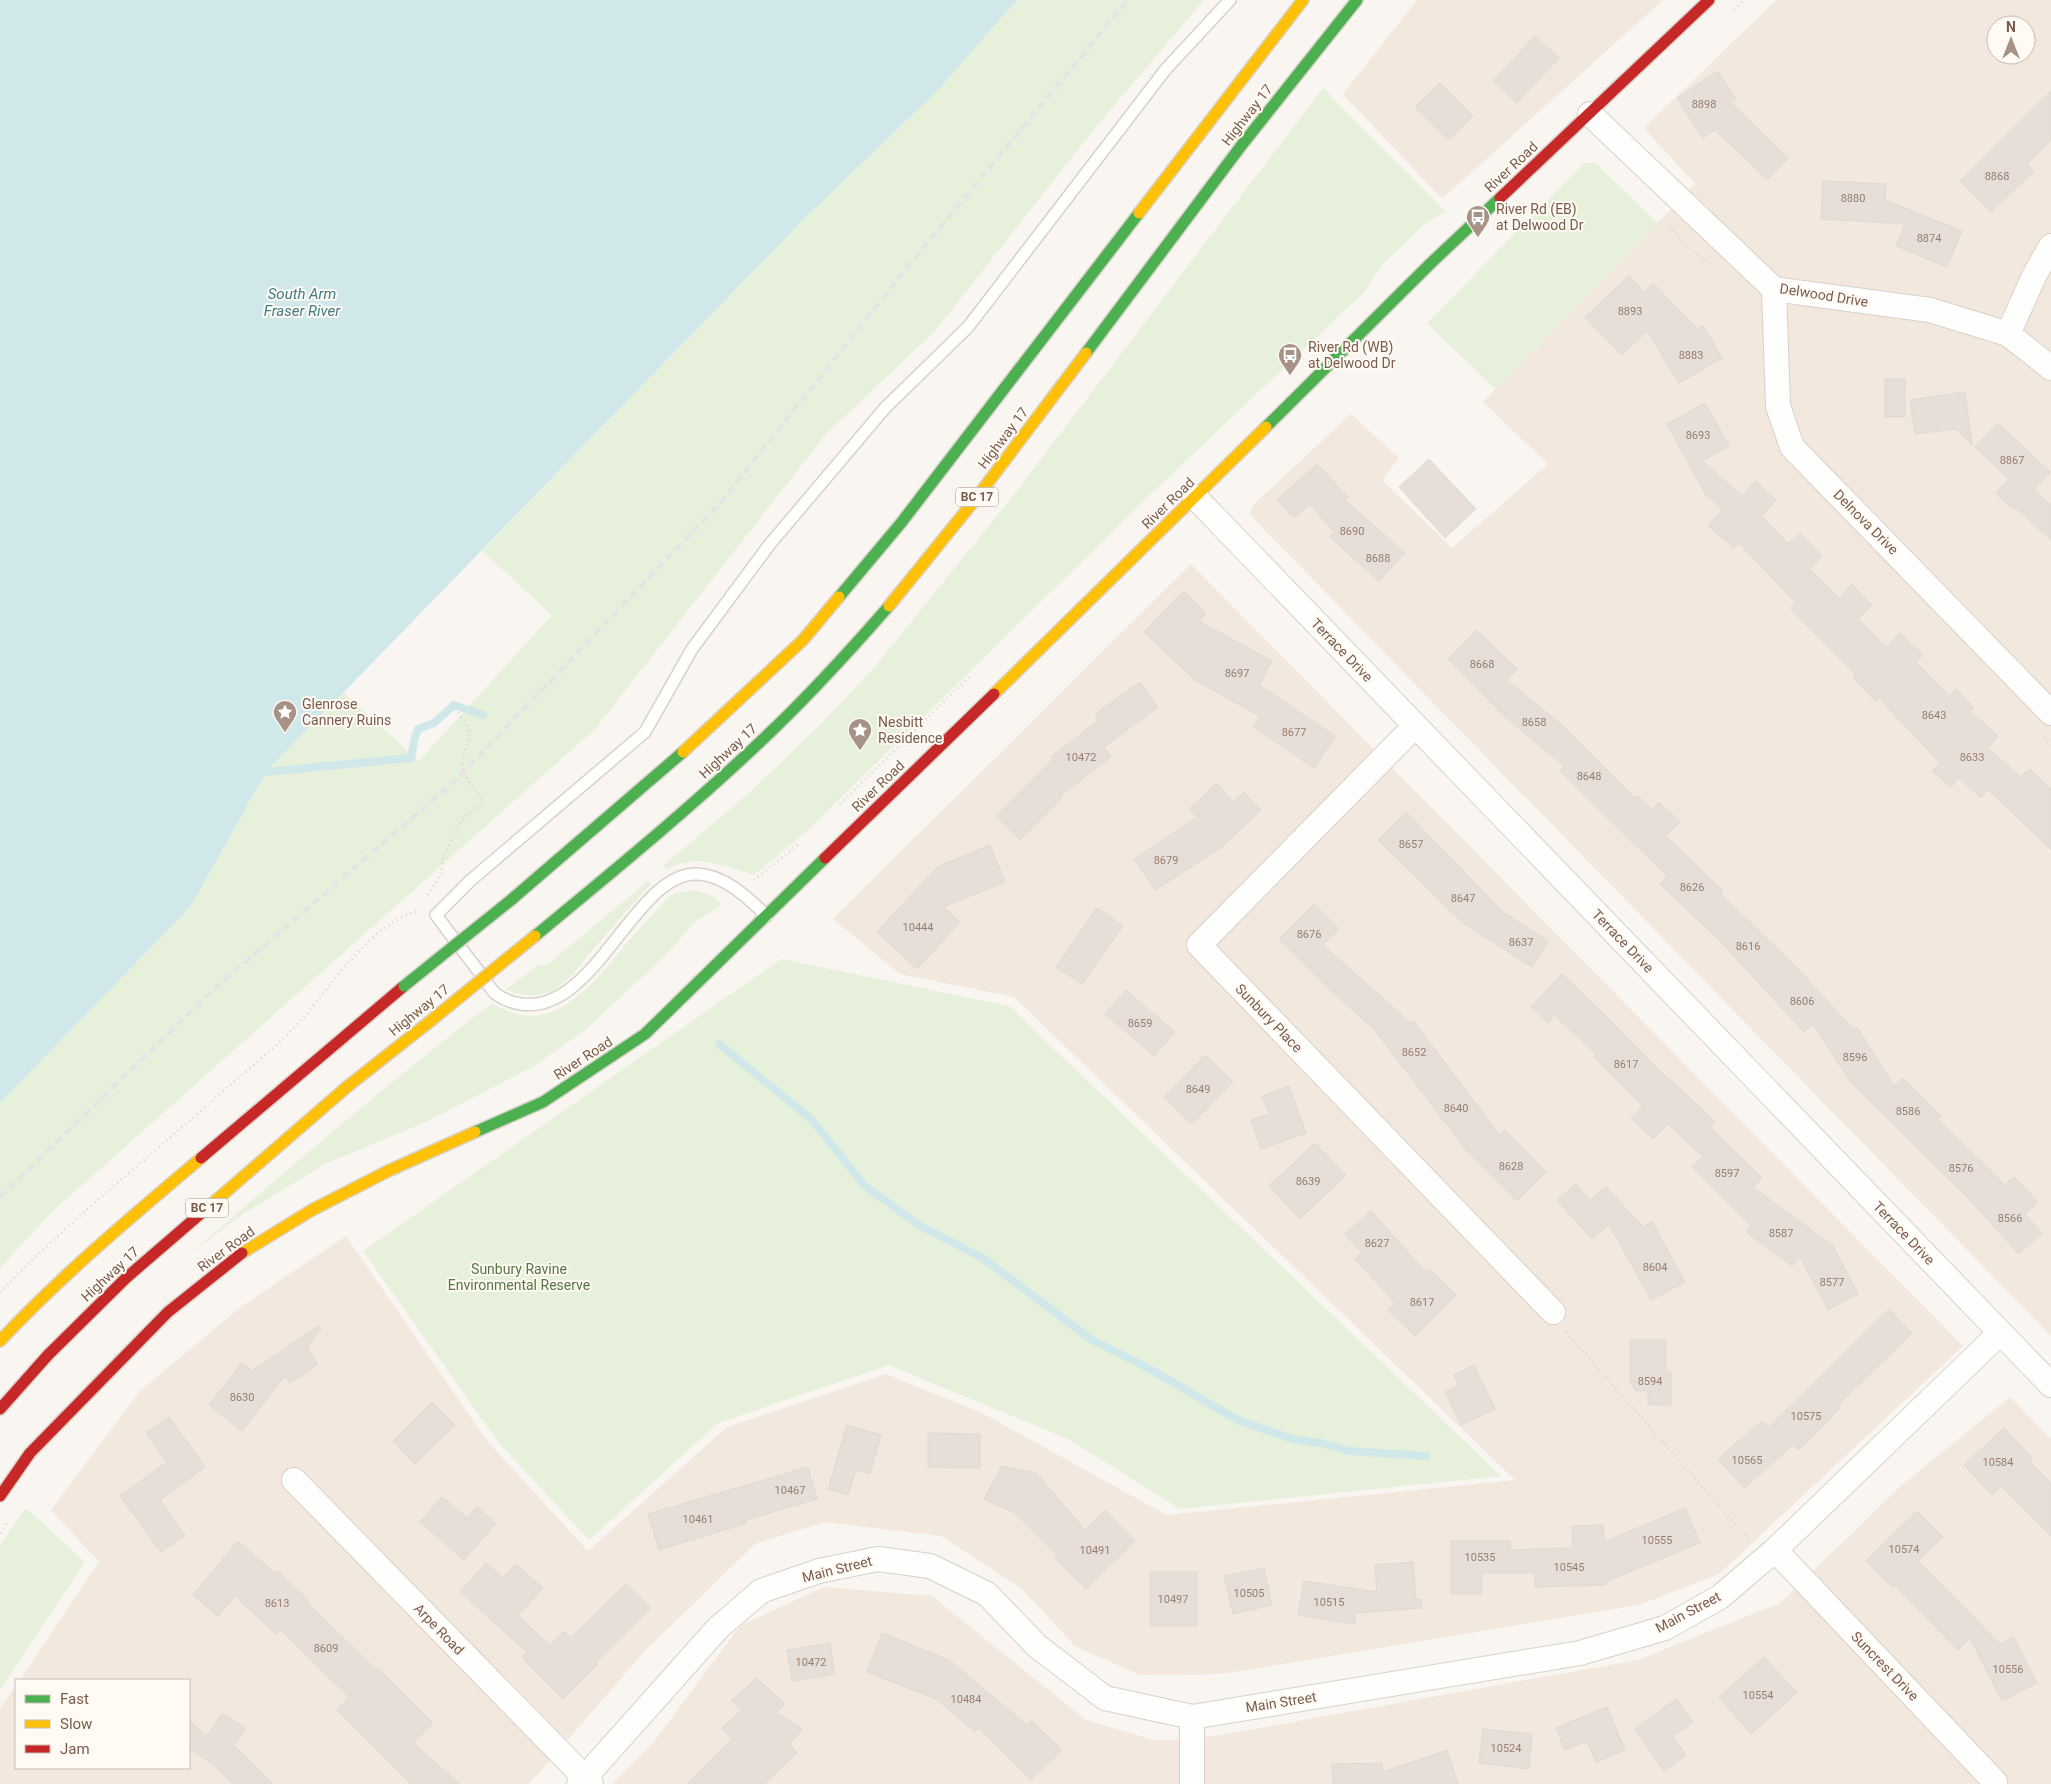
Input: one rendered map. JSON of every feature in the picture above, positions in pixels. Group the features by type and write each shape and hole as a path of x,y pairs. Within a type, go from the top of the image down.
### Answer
{"main road":[{"name":"Highway 17","path":"0,1341 32,1306 90,1252 404,986 511,900 659,774 803,640 901,523 1303,0"},
{"name":"Highway 17","path":"0,1409 48,1355 126,1278 348,1086 535,936 687,810 763,740 837,664 938,547 1229,163 1357,0"},
{"name":"River Road","path":"0,1496 30,1453 168,1312 245,1251 312,1210 388,1171 543,1102 645,1034 768,916 1431,263 1709,0"}],"street":[{"name":"Delwood Drive","path":"1590,114 1774,289 1930,310 2008,334 2051,368"},
{"path":"2008,334 2035,274 2051,246"},
{"name":"Delnova Drive","path":"1774,289 1778,406 1792,447 2051,713"},
{"name":"Terrace Drive","path":"1194,497 2051,1385"},
{"name":"Sunbury Place","path":"1416,726 1199,945 1553,1312"},
{"name":"Main Street","path":"585,1782 718,1628 761,1591 819,1571 878,1559 930,1566 987,1594 1037,1646 1105,1698 1192,1717 1580,1653 1665,1628 1720,1597 1770,1554 2000,1333"},
{"name":"Arpe Road","path":"294,1480 585,1782"},
{"name":"Suncrest Drive","path":"1770,1554 1995,1783"},
{"path":"1192,1717 1192,1784"}],"lane":[{"path":"768,916 739,891 713,877 696,874 676,878 657,892 580,980 552,1001 531,1006 512,1002 495,994 436,915 472,880 644,732 692,649 770,544 884,408 968,327 1166,69 1230,0"}],"path":[{"path":"436,915 427,897 442,873 443,856 462,820 483,800 462,772 462,761 469,739 469,729 456,709"},
{"path":"0,1292 88,1208 296,1026 365,945 405,914 420,911 436,915"},
{"path":"1553,1312 1570,1338 1770,1554"}],"shaded area":[{"path":"1417,0 1663,0 1442,199 1343,94"},
{"path":"1776,0 2051,0 2051,1336 1249,514 1253,505 1351,414 1399,458 1382,480 1452,548 1548,464 1483,402 1695,184 1644,128"},
{"path":"1191,564 1963,1346 1719,1574 1639,1605 1221,1674 1140,1675 1075,1646 1023,1590 941,1536 825,1522 755,1544 644,1652 529,1784 0,1784 0,1709 15,1686 15,1769 190,1769 190,1679 21,1679 99,1562 51,1510 140,1391 242,1306 346,1236 487,1441 588,1551 727,1427 886,1374 982,1413 1167,1515 1515,1480 1014,997 900,974 833,919"},
{"path":"2010,1397 2051,1439 2051,1784 612,1784 653,1743 740,1626 824,1587 932,1596 1086,1720 1157,1741 1215,1736 1638,1660 1780,1603 1902,1485"}],"green space":[{"path":"1017,0 1204,0 1095,128 935,331 826,434 595,729 54,1210 0,1268 0,1103 191,906 266,772 344,693 419,761 552,615 482,551 807,216 938,90"},
{"path":"1323,88 1445,211 1423,225 1382,265 1364,292 1154,491 809,829 754,875 721,865 699,861 678,864 667,869 664,865 749,793 819,726 874,668 1016,492"},
{"path":"1584,163 1595,163 1658,223 1495,389 1427,323"},
{"path":"648,881 651,884 564,983 546,993 534,995 517,993 506,989 539,965 547,965"},
{"path":"692,890 709,894 720,902 720,906 695,922 665,956 584,1031 534,1066 426,1122 325,1164 237,1218 183,1260 336,1129 492,1003 502,1009 524,1016 550,1013 564,1006 578,996 602,973 670,896"},
{"name":"Sunbury Ravine Environmental Reserve","path":"781,959 1009,1006 1501,1476 1180,1509 1070,1440 889,1365 718,1423 589,1540 499,1443 363,1251"},
{"path":"26,1508 85,1562 0,1689 0,1545"}],"water":[{"name":"South Arm Fraser River","path":"0,0 1017,0 938,90 807,216 266,772 191,906 0,1103"}],"building":[{"path":"1535,36 1559,58 1517,103 1493,81"},
{"path":"1718,71 1736,99 1730,102 1788,158 1768,180 1715,130 1703,138 1677,98"},
{"path":"1440,83 1473,116 1448,140 1415,107"},
{"path":"2051,91 2051,140 2027,164 2034,171 1991,212 1960,181"},
{"path":"1823,181 1886,184 1885,200 1962,231 1947,267 1896,246 1905,224 1821,219"},
{"path":"1629,276 1645,292 1653,283 1697,329 1703,326 1722,358 1679,383 1647,331 1622,355 1585,317"},
{"path":"1885,379 1905,379 1905,417 1885,417"},
{"path":"1965,392 1972,445 1956,429 1915,434 1910,400"},
{"path":"1705,403 1729,446 1702,461 1742,496 1755,481 1776,500 1762,516 1788,544 1800,533 1822,556 1810,569 1839,598 1852,584 1872,605 1858,619 1886,647 1900,633 1923,655 1916,662 1949,696 1956,689 1974,708 1970,711 1998,736 1988,748 2021,777 2030,769 2051,789 2051,850 1988,789 1981,798 1959,778 1951,787 1932,771 1940,763 1879,698 1876,701 1853,677 1856,675 1790,608 1796,603 1739,543 1734,548 1708,526 1723,509 1706,495 1667,424"},
{"path":"1998,423 2050,472 2034,490 2051,505 2051,540 2016,508 2014,510 1996,493 2009,479 1975,447"},
{"path":"1429,459 1476,509 1445,538 1399,487"},
{"path":"1317,464 1348,497 1345,500 1405,553 1379,581 1330,537 1334,532 1310,504 1294,518 1277,500"},
{"path":"1184,591 1206,614 1199,621 1272,661 1259,685 1335,736 1314,768 1253,727 1260,716 1196,681 1144,632"},
{"path":"1477,630 1517,669 1507,680 1563,726 1636,799 1638,796 1652,810 1659,802 1680,822 1666,836 1723,891 1721,894 1799,970 1854,1030 1857,1027 1894,1086 1903,1078 1941,1116 1938,1119 2005,1185 2014,1177 2038,1202 2025,1214 2042,1233 2019,1254 1969,1199 1849,1080 1813,1024 1804,1032 1718,939 1660,884 1667,876 1560,771 1564,766 1504,716 1448,659"},
{"path":"1140,682 1158,707 1104,747 1111,757 1060,796 1062,798 1020,840 996,816 1053,759 1051,757 1099,720 1095,714"},
{"path":"1217,783 1233,802 1244,792 1261,810 1223,846 1155,890 1134,859 1197,817 1189,809"},
{"path":"1406,812 1504,913 1548,941 1532,967 1463,923 1378,840"},
{"path":"990,845 1005,882 943,907 960,922 917,969 877,932 937,867"},
{"path":"1314,904 1339,929 1323,945 1411,1023 1413,1021 1500,1135 1505,1130 1546,1172 1517,1201 1467,1151 1374,1029 1334,994 1279,939"},
{"path":"1097,908 1123,926 1082,984 1056,967"},
{"path":"1562,974 1668,1079 1715,1122 1710,1127 1762,1178 1753,1187 1833,1246 1858,1294 1828,1310 1800,1257 1792,1266 1746,1232 1751,1226 1692,1167 1703,1157 1668,1124 1653,1139 1631,1118 1643,1106 1594,1057 1596,1054 1554,1015 1548,1023 1531,1007"},
{"path":"1126,990 1175,1032 1154,1056 1105,1014"},
{"path":"1205,1055 1233,1082 1192,1124 1164,1097"},
{"path":"1289,1086 1306,1133 1261,1149 1251,1120 1269,1114 1262,1096"},
{"path":"1315,1143 1346,1175 1300,1219 1269,1186"},
{"path":"1576,1184 1590,1201 1606,1187 1643,1227 1652,1222 1685,1282 1651,1300 1609,1224 1592,1239 1557,1200"},
{"path":"1371,1211 1426,1272 1429,1269 1456,1295 1415,1336 1388,1310 1395,1303 1355,1259 1362,1253 1345,1234"},
{"path":"1889,1309 1912,1333 1837,1406 1840,1408 1799,1450 1793,1445 1744,1488 1718,1459 1762,1421 1768,1428"},
{"path":"318,1326 321,1329 307,1348 318,1364 290,1383 285,1376 242,1431 209,1405 242,1363 252,1371"},
{"path":"1630,1340 1666,1340 1666,1372 1671,1372 1671,1405 1648,1405 1648,1391 1636,1391 1630,1383"},
{"path":"1474,1365 1495,1409 1461,1425 1445,1392 1459,1386 1454,1375"},
{"path":"432,1402 455,1425 415,1464 393,1441"},
{"path":"169,1417 205,1467 160,1500 185,1535 161,1552 120,1496 167,1462 146,1433"},
{"path":"847,1425 881,1435 870,1474 856,1470 848,1495 828,1489"},
{"path":"2004,1428 2032,1458 2029,1461 2051,1483 2051,1536 2001,1486 1992,1495 1964,1465"},
{"path":"928,1433 980,1434 980,1468 928,1467"},
{"path":"1002,1466 1036,1473 1085,1530 1105,1510 1135,1541 1086,1589 1055,1558 1058,1556 1015,1513 984,1499"},
{"path":"808,1467 817,1499 746,1520 747,1523 659,1550 648,1514"},
{"path":"442,1497 467,1518 477,1507 496,1523 464,1560 420,1522"},
{"path":"1685,1508 1700,1543 1605,1582 1605,1585 1535,1587 1535,1573 1482,1573 1482,1594 1451,1594 1451,1541 1510,1541 1510,1550 1573,1548 1572,1526 1603,1525 1604,1542"},
{"path":"1917,1511 1943,1537 1918,1561 2000,1644 2014,1637 2037,1683 2002,1701 1970,1638 1958,1650 1894,1585 1892,1587 1866,1561"},
{"path":"238,1541 276,1574 278,1571 376,1670 378,1668 433,1723 413,1743 460,1784 411,1784 337,1710 349,1697 281,1630 276,1634 235,1596 218,1616 193,1595"},
{"path":"1413,1562 1416,1599 1422,1600 1422,1608 1356,1613 1354,1624 1298,1615 1304,1581 1377,1592 1375,1565"},
{"path":"486,1563 503,1578 515,1564 543,1588 518,1615 550,1646 564,1631 571,1638 626,1584 651,1608 596,1662 598,1664 563,1699 522,1658 527,1652 460,1592"},
{"path":"1264,1568 1272,1605 1233,1614 1224,1576"},
{"path":"1150,1572 1197,1572 1197,1626 1150,1626"},
{"path":"882,1633 949,1660 1027,1725 1031,1720 1062,1750 1031,1780 979,1728 975,1732 936,1699 867,1672"},
{"path":"830,1643 835,1674 792,1681 787,1650"},
{"path":"1764,1657 1797,1693 1751,1734 1719,1697"},
{"path":"757,1678 785,1704 776,1712 802,1729 790,1744 797,1753 764,1784 687,1784 732,1739 722,1728 742,1710 731,1701"},
{"path":"1676,1699 1693,1722 1673,1736 1686,1755 1664,1771 1635,1729"},
{"path":"1607,1707 1625,1750 1596,1762 1587,1741 1565,1750 1556,1728"},
{"path":"222,1713 246,1728 234,1745 273,1784 233,1784 215,1766 190,1749 190,1720 206,1737"},
{"path":"1483,1729 1532,1734 1529,1769 1479,1763"},
{"path":"1447,1750 1458,1784 1333,1784 1332,1764 1382,1763 1382,1772"}],"waterway":[{"path":"266,772 411,758 418,729 434,723 454,705 483,715"},
{"path":"719,1044 812,1120 865,1186 919,1225 984,1259 1092,1340 1146,1367 1238,1420 1295,1440 1322,1443 1349,1451 1426,1456"}],"railway":[{"path":"0,1197 214,989 456,780 721,502 914,259 1128,0"}],"traffic: fast":[{"path":"1086,353 1241,146 1357,0"},
{"path":"1266,427 1431,263 1500,198"},
{"path":"839,597 901,523 1139,213"},
{"path":"535,936 677,817 759,743 826,676 889,606"},
{"path":"511,900 683,752"},
{"path":"475,1132 543,1102 645,1034 825,858"},
{"path":"404,986 511,900"}],"traffic: slow":[{"path":"1139,213 1303,0"},
{"path":"889,606 974,501 1086,353"},
{"path":"994,694 1266,427"},
{"path":"683,752 803,640 839,597"},
{"path":"428,1023 535,936"},
{"path":"206,1209 348,1086 428,1023"},
{"path":"242,1253 312,1210 388,1171 475,1132"},
{"path":"0,1341 72,1270 201,1158"}],"traffic: jam":[{"path":"1500,198 1709,0"},
{"path":"825,858 994,694"},
{"path":"201,1158 404,986"},
{"path":"0,1409 48,1355 126,1278 206,1209"},
{"path":"0,1496 30,1453 168,1312 242,1253"}],"place":[{"name":"River Rd (EB) at Delwood Dr","path":"1478,238"},
{"name":"River Rd (WB) at Delwood Dr","path":"1290,376"},
{"name":"Glenrose Cannery Ruins","path":"285,733"},
{"name":"Nesbitt Residence","path":"860,751"}]}
